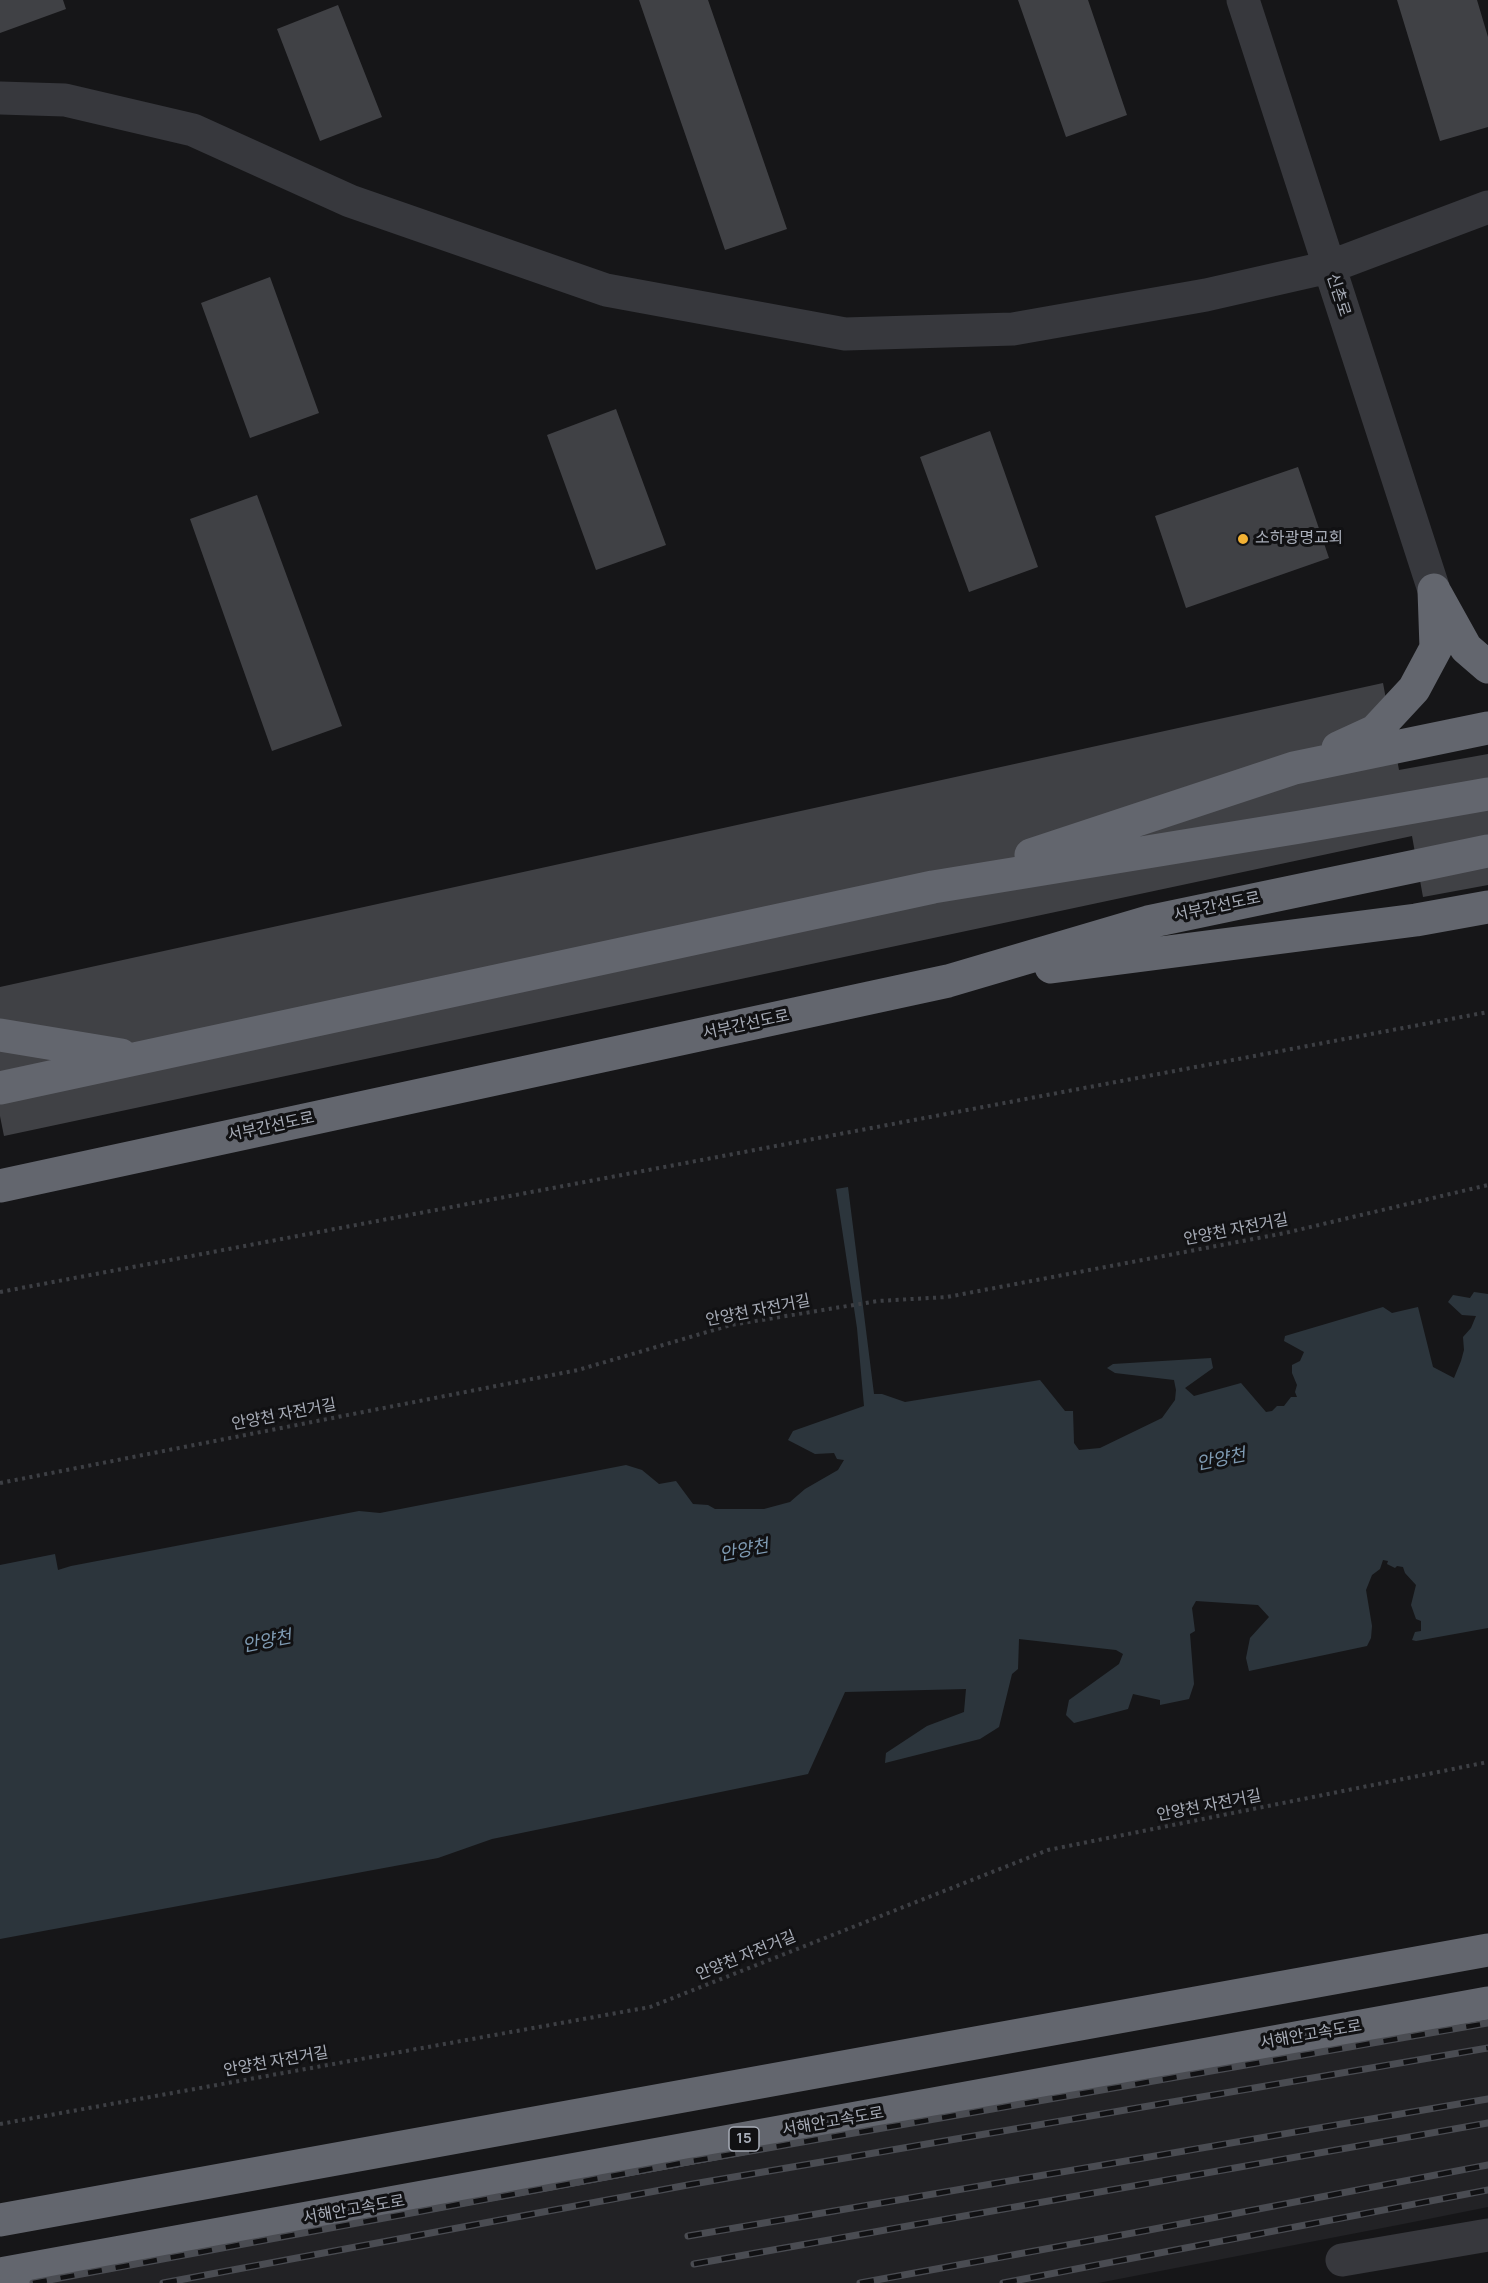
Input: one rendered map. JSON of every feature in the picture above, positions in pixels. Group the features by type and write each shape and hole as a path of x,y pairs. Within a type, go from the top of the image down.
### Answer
{"highway":[{"path":"1434,590 1466,648 1488,667"},
{"path":"933,887 1294,768 1375,731 1414,689 1436,648 1434,590"},
{"path":"1294,768 1488,729"},
{"path":"0,1088 933,887 1488,794"},
{"name":"서부간선도로","path":"0,1186 948,981 1148,922 1488,850"},
{"path":"948,981 1416,920 1488,907"},
{"path":"0,1035 138,1058"},
{"path":"0,2220 1488,1950"},
{"name":"서해안고속도로","path":"0,2274 1488,2003"}],"street":[{"name":"신촌로","path":"1243,0 1434,590"},
{"path":"0,98 65,100 193,130 350,201 606,290 844,334 1014,329 1206,295 1329,267 1488,207"},
{"path":"1342,2260 1488,2235"}],"path":[{"path":"0,1292 1488,1012"},
{"name":"안양천 자전거길","path":"0,1483 578,1370 731,1325 878,1301 947,1297 1273,1235 1488,1185"},
{"name":"안양천 자전거길","path":"0,2124 651,2007 1048,1850 1488,1762"}],"shaded area":[{"path":"1488,1988 1488,2207 1403,2224 1098,2283 0,2283"}],"water":[{"name":"안양천","path":"848,1187 874,1394 882,1394 905,1402 1040,1380 1065,1411 1073,1411 1074,1443 1079,1450 1100,1448 1162,1418 1175,1400 1174,1380 1115,1373 1107,1368 1113,1364 1211,1358 1213,1368 1185,1388 1194,1396 1241,1383 1266,1412 1272,1411 1277,1406 1284,1406 1291,1397 1297,1397 1295,1392 1297,1385 1292,1373 1292,1365 1300,1361 1304,1352 1284,1341 1285,1336 1383,1307 1392,1313 1418,1307 1433,1367 1454,1378 1464,1350 1463,1337 1471,1328 1476,1316 1462,1315 1448,1302 1453,1295 1470,1298 1474,1292 1488,1294 1488,1628 1412,1640 1415,1632 1421,1631 1421,1621 1416,1619 1411,1605 1416,1585 1405,1573 1403,1567 1395,1568 1387,1564 1388,1561 1383,1560 1380,1569 1372,1575 1366,1590 1372,1626 1371,1638 1367,1646 1249,1671 1246,1658 1250,1638 1269,1617 1258,1605 1196,1601 1192,1608 1195,1631 1190,1634 1194,1684 1189,1699 1160,1705 1160,1700 1133,1694 1128,1709 1074,1723 1066,1715 1069,1700 1119,1664 1123,1654 1116,1650 1019,1639 1018,1669 1012,1674 999,1727 980,1739 885,1763 886,1753 927,1726 964,1712 966,1689 845,1692 808,1774 492,1839 438,1858 0,1939 0,1565 55,1554 58,1570 359,1511 380,1513 626,1465 642,1470 659,1484 676,1481 693,1504 708,1505 715,1509 764,1509 790,1502 805,1489 838,1470 844,1460 837,1459 834,1453 815,1454 788,1440 793,1431 864,1406 857,1328 836,1189"}],"building":[{"path":"0,0 63,0 66,9 0,33"},
{"path":"639,0 708,0 787,229 725,250"},
{"path":"1018,0 1088,0 1127,115 1066,137"},
{"path":"1397,0 1477,0 1488,37 1488,127 1440,141"},
{"path":"338,5 382,117 320,141 277,29"},
{"path":"270,277 319,413 250,438 201,303"},
{"path":"616,409 666,545 596,570 547,435"},
{"path":"990,431 1038,567 969,592 920,457"},
{"path":"1298,467 1329,558 1186,608 1155,516"},
{"path":"257,495 342,726 272,751 190,519"},
{"path":"1383,683 1399,770 1488,754 1488,885 1423,897 1412,836 4,1136 0,1116 0,987"}],"railway":[{"path":"33,2283 687,2162 1488,2023"},
{"path":"163,2283 693,2184 1488,2048"},
{"path":"688,2236 1488,2099"},
{"path":"694,2264 1488,2123"},
{"path":"860,2283 1488,2165"},
{"path":"1003,2283 1488,2190"}],"place":[{"name":"소하광명교회","path":"1243,539"}]}
